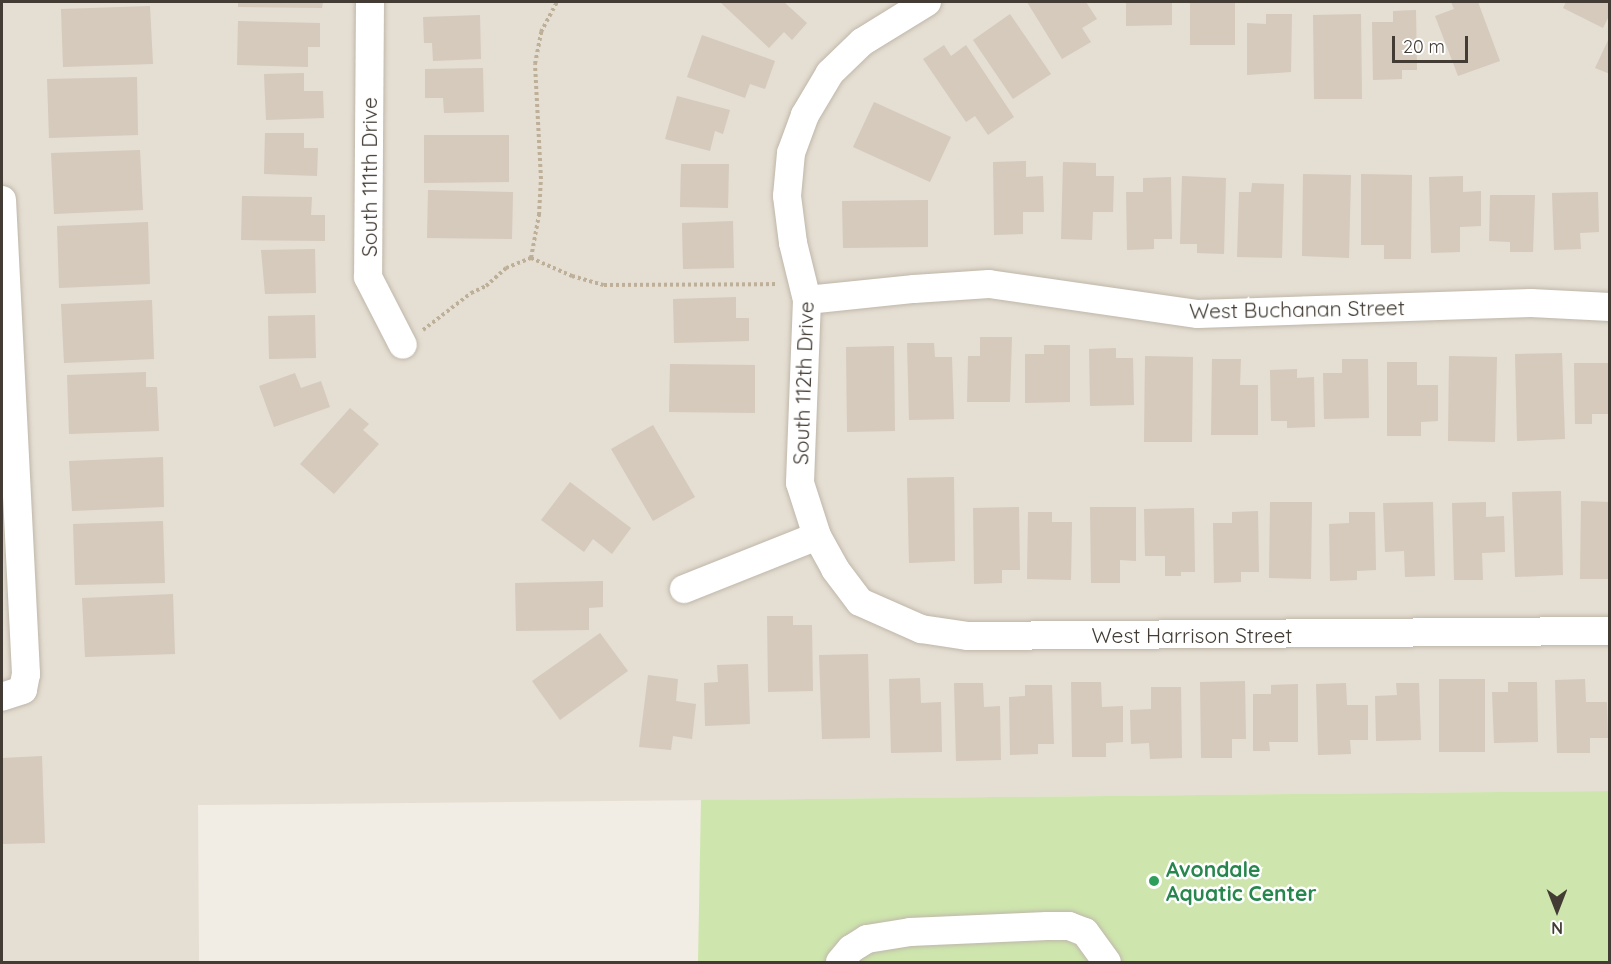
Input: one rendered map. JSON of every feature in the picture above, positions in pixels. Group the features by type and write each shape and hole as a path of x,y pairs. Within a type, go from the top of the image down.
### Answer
{"street":[{"name":"South 111th Drive","path":"370,2 368,278 403,345"},
{"name":"South 112th Drive","path":"817,536 800,483 805,291 794,243 787,196 791,153 804,115 830,73 862,42 927,2"},
{"path":"2,200 5,344 26,674 12,693"},
{"name":"West Buchanan Street","path":"805,291 914,289 989,284 1198,314 1531,303 1610,307"},
{"path":"684,589 817,536"},
{"name":"West Harrison Street","path":"817,536 835,569 860,602 921,629 968,636 1610,631"},
{"path":"840,963 851,949 867,939 910,932 1047,926 1069,926 1084,932 1107,963"}],"path":[{"path":"531,258 539,215 541,179 535,64 541,32 557,2"},
{"path":"403,345 471,293 486,286 506,268 531,258 572,276 604,285 765,285 805,291"}],"shaded area":[{"path":"2,2 1609,2 1609,791 198,805 199,962 2,962"}],"green space":[{"name":"Avondale Aquatic Center","path":"1609,791 1609,962 698,962 701,800"}],"building":[{"path":"238,2 323,2 322,8 238,7"},
{"path":"720,2 784,2 807,23 792,40 784,32 769,48"},
{"path":"1027,2 1086,2 1097,19 1082,28 1091,42 1062,59"},
{"path":"1126,2 1172,2 1172,25 1126,26"},
{"path":"1190,2 1235,2 1235,45 1190,45"},
{"path":"1451,2 1478,2 1500,61 1458,76 1435,16 1454,9"},
{"path":"1566,2 1610,2 1610,14 1603,28 1563,8"},
{"path":"150,6 153,64 63,67 61,9"},
{"path":"1416,10 1417,70 1402,70 1402,79 1373,80 1372,22 1393,22 1393,11"},
{"path":"1010,14 1051,74 1013,99 973,40"},
{"path":"1266,14 1292,14 1291,72 1247,75 1247,23 1266,24"},
{"path":"1361,14 1362,99 1314,99 1313,15"},
{"path":"480,15 481,59 433,61 432,43 424,43 423,17"},
{"path":"238,21 320,23 320,47 308,47 308,67 237,65"},
{"path":"702,35 775,61 765,89 750,84 745,98 687,77"},
{"path":"1610,36 1610,74 1595,68"},
{"path":"944,45 951,56 966,45 1014,117 988,135 975,116 966,122 923,59"},
{"path":"483,68 484,112 444,113 443,98 425,98 425,69"},
{"path":"304,73 304,91 323,91 324,118 266,120 264,74"},
{"path":"137,77 138,135 49,138 47,79"},
{"path":"677,96 730,110 723,134 715,131 710,151 665,139"},
{"path":"874,102 951,137 930,182 853,147"},
{"path":"265,133 304,133 304,148 318,148 317,176 264,174"},
{"path":"424,135 509,135 509,182 424,183"},
{"path":"140,150 143,210 54,214 51,153"},
{"path":"1026,161 1026,177 1043,176 1044,212 1023,212 1023,234 994,235 993,162"},
{"path":"1063,162 1096,163 1096,176 1114,176 1113,212 1093,212 1092,240 1061,239"},
{"path":"681,164 729,164 728,208 680,207"},
{"path":"1303,174 1351,175 1349,258 1302,256"},
{"path":"1361,174 1412,175 1411,259 1384,259 1384,245 1361,245"},
{"path":"1182,176 1226,178 1224,254 1197,253 1197,244 1180,244"},
{"path":"1463,176 1463,192 1481,191 1481,226 1460,227 1460,252 1431,253 1429,177"},
{"path":"1171,177 1172,239 1154,239 1154,249 1127,250 1126,192 1143,192 1143,178"},
{"path":"1252,183 1284,184 1282,258 1237,257 1239,192 1251,192"},
{"path":"428,190 513,192 512,239 427,238"},
{"path":"1598,192 1599,232 1580,233 1581,249 1554,250 1552,193"},
{"path":"1490,195 1535,195 1533,252 1510,252 1510,242 1489,241"},
{"path":"242,196 312,197 311,215 325,215 325,241 241,240"},
{"path":"928,200 928,247 843,248 842,201"},
{"path":"733,221 734,268 683,269 682,223"},
{"path":"148,222 150,284 59,288 57,226"},
{"path":"315,249 316,293 265,294 261,250"},
{"path":"736,297 736,318 749,318 749,341 674,343 673,299"},
{"path":"152,300 154,359 64,363 61,304"},
{"path":"315,315 316,358 269,359 268,316"},
{"path":"980,337 1012,337 1010,402 967,402 968,356 980,356"},
{"path":"907,343 934,343 935,357 952,357 954,419 909,420"},
{"path":"1044,345 1070,345 1070,402 1025,403 1025,354 1044,354"},
{"path":"894,346 895,431 847,432 846,347"},
{"path":"1116,348 1116,358 1133,358 1134,405 1090,406 1089,349"},
{"path":"1562,353 1565,439 1517,441 1515,354"},
{"path":"1145,356 1193,357 1192,442 1144,442"},
{"path":"1449,356 1497,357 1495,442 1448,441"},
{"path":"1212,359 1241,359 1240,385 1258,385 1258,435 1211,435"},
{"path":"1342,359 1368,359 1369,418 1324,419 1323,373 1342,373"},
{"path":"1387,362 1417,362 1417,385 1438,385 1438,421 1421,422 1421,436 1387,436"},
{"path":"1574,363 1610,363 1610,414 1592,414 1592,424 1575,424"},
{"path":"670,364 755,365 755,413 669,412"},
{"path":"1297,369 1297,378 1314,377 1315,427 1287,428 1287,421 1271,421 1270,370"},
{"path":"146,372 146,387 157,387 159,431 69,434 67,375"},
{"path":"295,373 301,388 321,381 330,407 274,427 259,386"},
{"path":"350,408 369,424 363,430 379,444 334,494 300,464"},
{"path":"653,425 695,497 653,521 611,449"},
{"path":"163,457 164,507 72,511 69,461"},
{"path":"954,477 955,561 909,563 907,478"},
{"path":"570,482 631,528 612,554 593,539 584,552 541,520"},
{"path":"1561,491 1563,575 1515,577 1512,492"},
{"path":"1581,501 1610,502 1608,579 1580,579"},
{"path":"1270,502 1312,502 1311,579 1269,578"},
{"path":"1433,502 1435,576 1405,577 1404,551 1385,552 1383,503"},
{"path":"1486,502 1486,517 1504,516 1505,552 1482,553 1483,580 1454,580 1452,503"},
{"path":"1019,507 1020,570 1002,570 1002,583 974,584 973,508"},
{"path":"1090,507 1136,507 1136,561 1120,560 1120,583 1091,583"},
{"path":"1194,508 1195,572 1181,572 1181,576 1165,576 1165,556 1145,556 1144,509"},
{"path":"1258,511 1259,572 1241,572 1241,582 1214,583 1213,523 1232,523 1232,512"},
{"path":"1028,512 1052,512 1052,522 1072,522 1071,580 1027,579"},
{"path":"1349,512 1375,512 1376,570 1357,571 1357,580 1330,581 1329,524 1349,523"},
{"path":"163,521 165,583 75,585 73,524"},
{"path":"603,581 603,607 589,608 589,630 516,631 515,583"},
{"path":"173,594 175,654 85,657 82,598"},
{"path":"767,616 793,616 793,625 812,625 813,691 768,692"},
{"path":"600,633 628,671 560,720 532,681"},
{"path":"868,654 870,738 822,739 819,655"},
{"path":"748,664 750,724 705,726 704,683 718,682 717,665"},
{"path":"648,675 678,679 676,701 696,704 692,739 673,736 671,750 639,747"},
{"path":"920,678 921,703 941,702 942,752 891,753 889,679"},
{"path":"1439,679 1485,679 1485,752 1439,752"},
{"path":"1585,679 1586,702 1607,702 1608,738 1590,738 1590,753 1557,753 1555,680"},
{"path":"1245,681 1246,739 1232,739 1232,758 1201,758 1200,682"},
{"path":"1071,682 1101,682 1102,707 1123,706 1123,742 1106,743 1106,757 1072,757"},
{"path":"1508,682 1537,682 1538,742 1494,743 1492,692 1508,692"},
{"path":"954,683 983,683 984,707 1000,706 1001,760 956,761"},
{"path":"1346,683 1347,705 1368,705 1368,740 1350,740 1351,754 1318,755 1316,684"},
{"path":"1396,683 1419,683 1421,740 1376,741 1375,696 1397,695"},
{"path":"1298,684 1298,742 1269,742 1270,751 1253,751 1253,694 1271,694 1271,685"},
{"path":"1025,685 1052,685 1054,744 1038,744 1038,754 1010,755 1009,697 1025,696"},
{"path":"1151,687 1181,687 1182,758 1150,759 1149,743 1131,744 1130,710 1151,709"},
{"path":"42,756 45,843 2,844 2,758"}],"place":[{"name":"Avondale Aquatic Center","path":"1154,881"}]}
